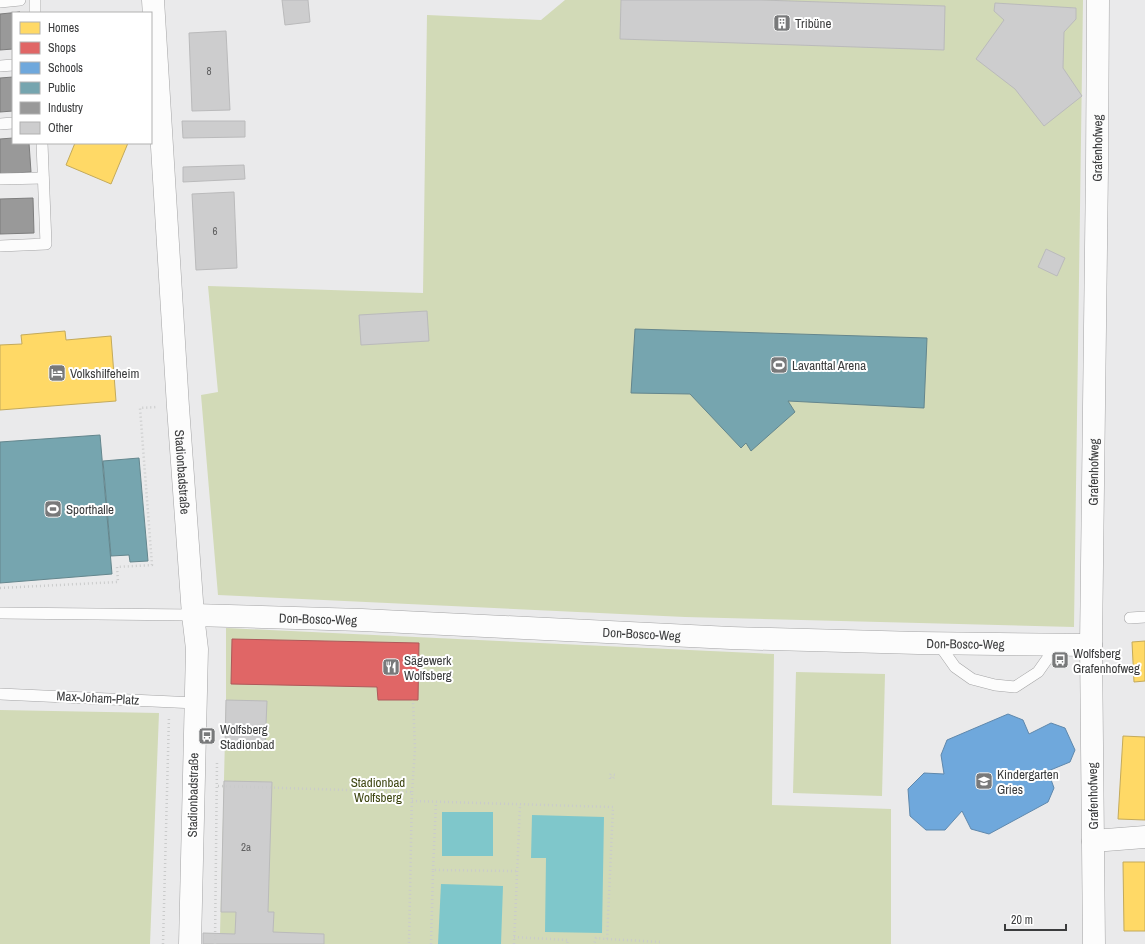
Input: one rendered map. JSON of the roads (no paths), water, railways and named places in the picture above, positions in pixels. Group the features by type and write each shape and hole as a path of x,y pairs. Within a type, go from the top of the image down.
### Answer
{"street":[{"name":"Stadionbadstraße","path":"153,0 178,407 193,615 197,648 190,944"},
{"name":"Grafenhofweg","path":"1094,944 1091,645 1098,0"},
{"name":"Don-Bosco-Weg","path":"193,615 362,620 731,638 938,644 1091,645"},
{"path":"1093,841 1145,837"}],"lane":[{"path":"0,2 20,0"},
{"path":"35,0 35,12"},
{"path":"0,66 12,65"},
{"path":"0,124 12,123"},
{"path":"0,246 46,244 42,144"},
{"path":"0,178 43,178"},
{"path":"0,613 193,615"},
{"path":"1130,618 1145,617"},
{"path":"938,644 955,667 972,679 995,685 1015,687 1038,672 1057,645"},
{"name":"Max-Joham-Platz","path":"0,694 196,703"}],"water":[{"path":"442,812 493,812 493,856 442,856"},
{"path":"532,815 604,817 602,933 545,932 546,858 531,858"},
{"path":"441,884 503,886 501,944 438,944"}],"place":[{"name":"Tribüne","path":"782,23"},
{"name":"Lavanttal Arena","path":"779,365"},
{"name":"Volkshilfeheim","path":"57,373"},
{"name":"Sporthalle","path":"53,509"},
{"name":"Wolfsberg Grafenhofweg","path":"1060,660"},
{"name":"Sägewerk Wolfsberg","path":"391,667"},
{"name":"Wolfsberg Stadionbad","path":"207,736"},
{"name":"Kindergarten Gries","path":"984,781"}],"park label":[{"name":"Stadionbad Wolfsberg","path":"378,790"}]}
